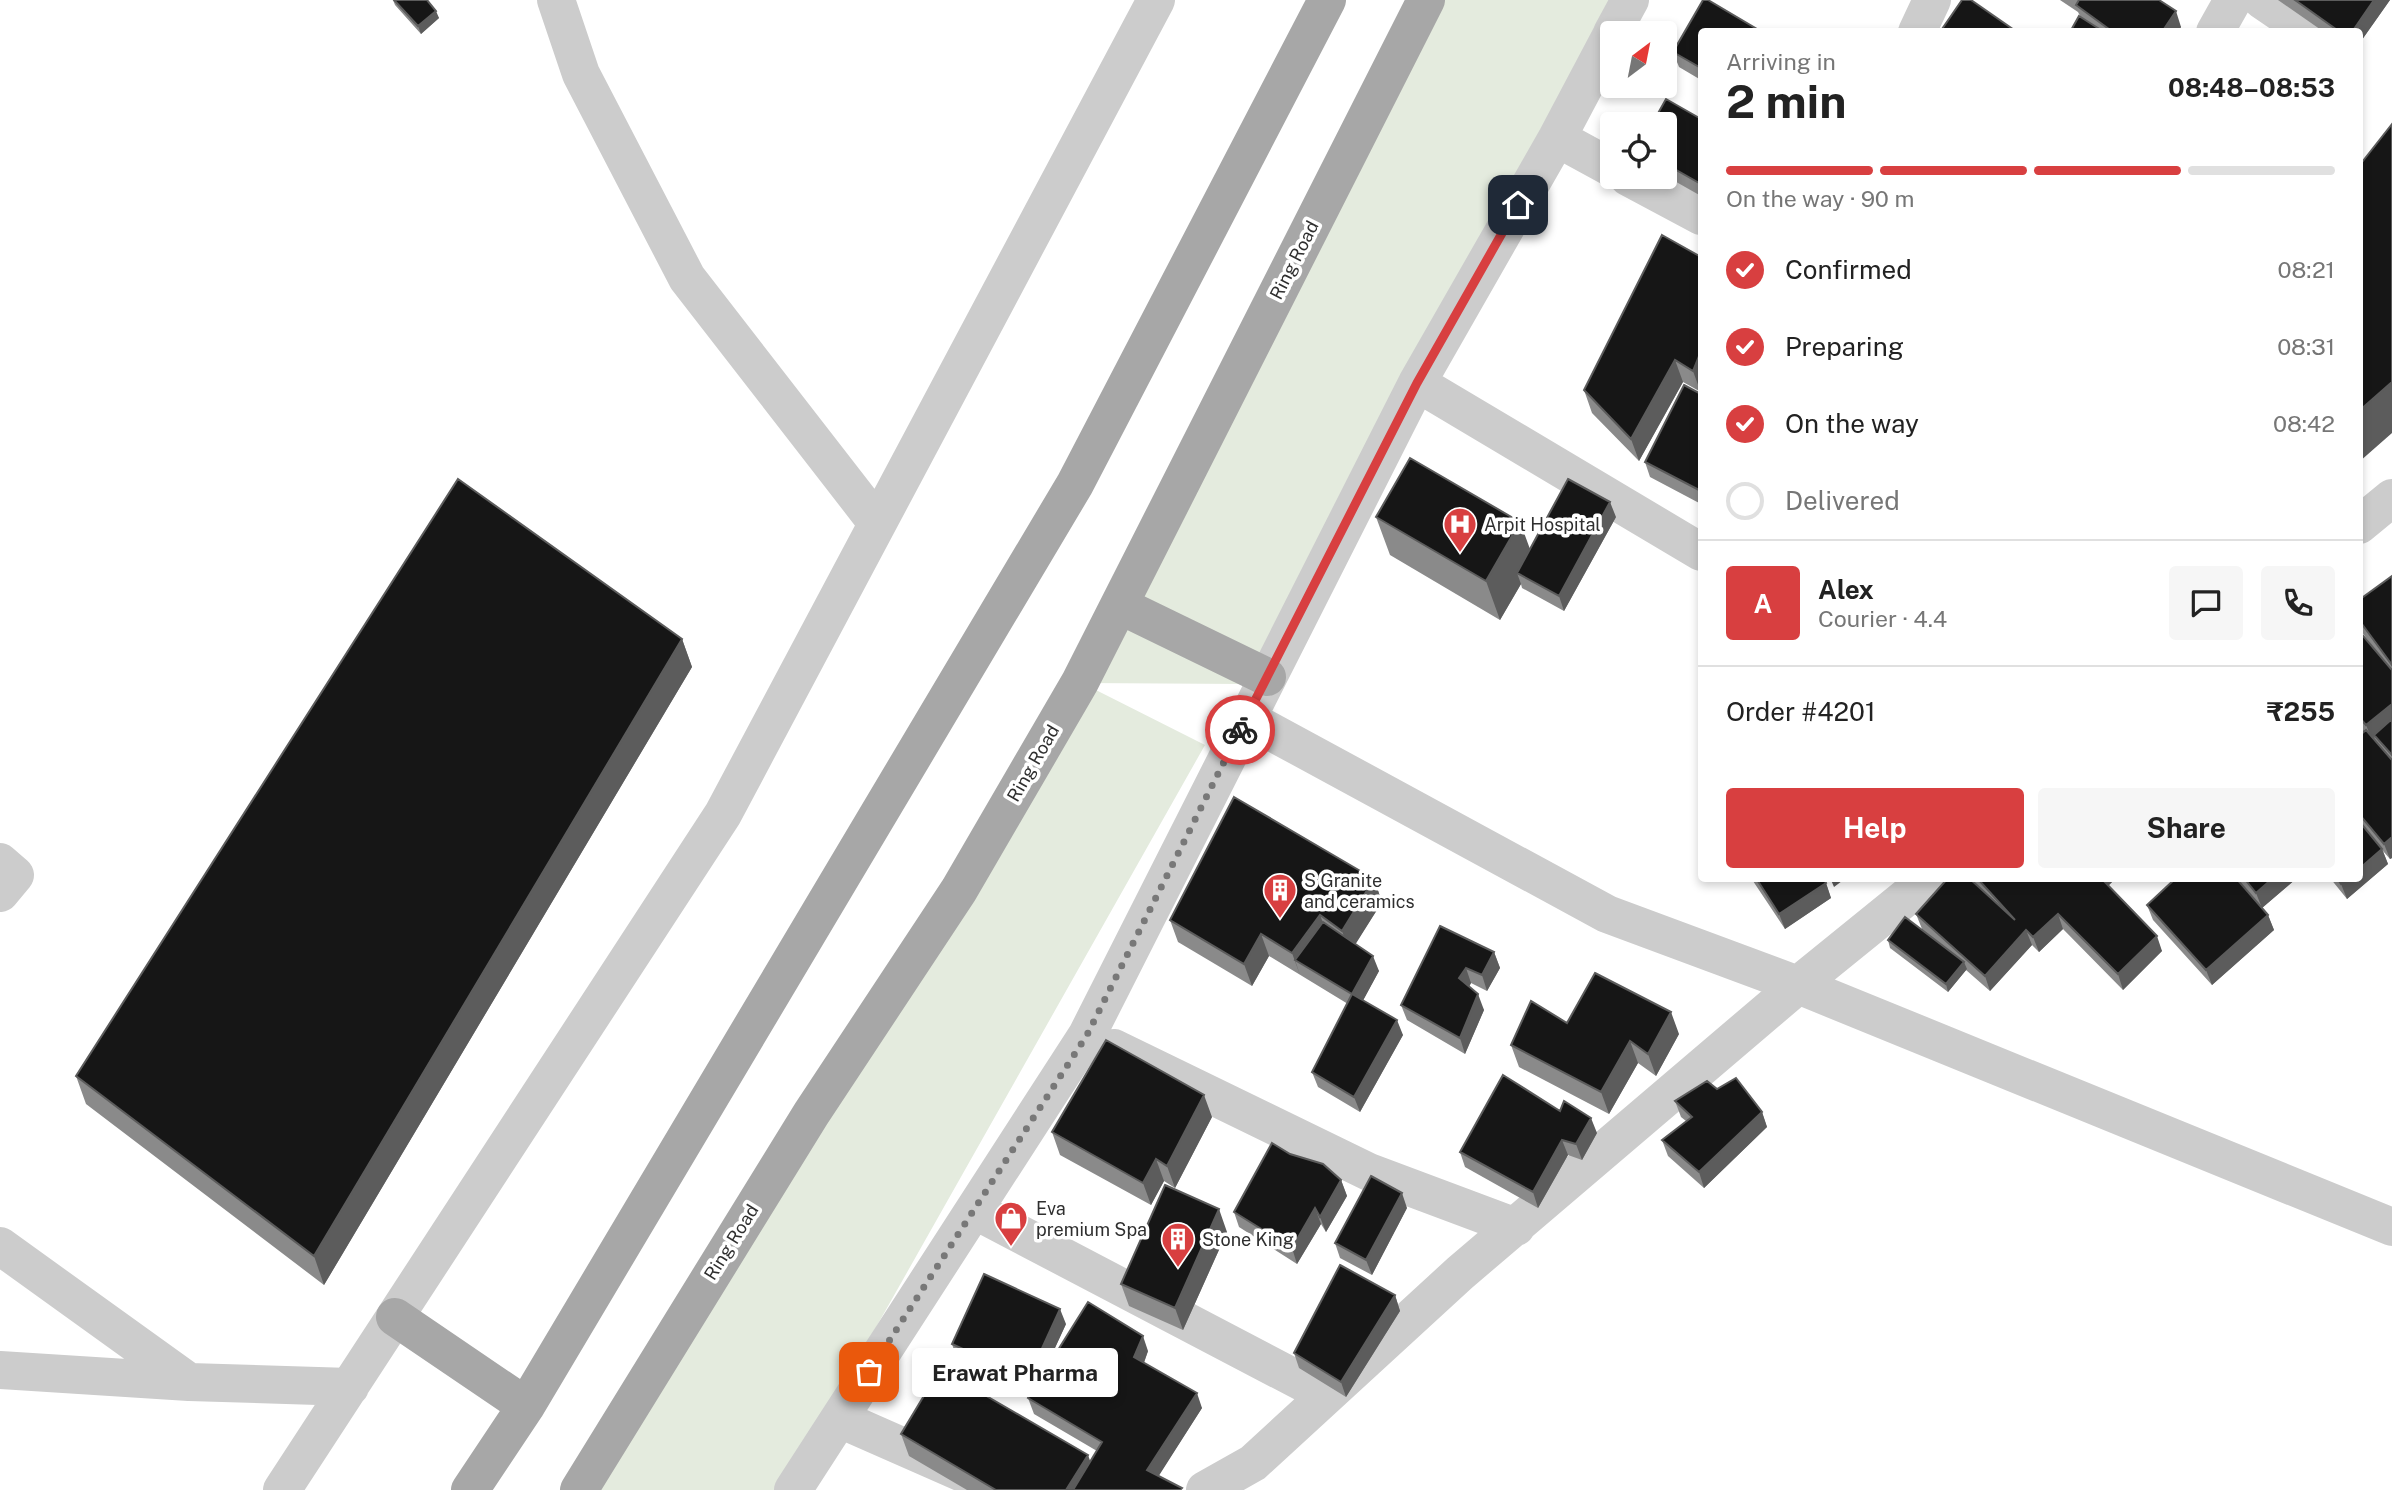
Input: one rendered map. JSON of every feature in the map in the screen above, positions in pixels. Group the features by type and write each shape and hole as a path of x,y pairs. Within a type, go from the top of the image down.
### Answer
{"main road":[{"path":"470,1490 526,1406 1075,484 1326,0"},
{"name":"Ring Road","path":"579,1490 811,1114 959,890 1080,682 1426,0"},
{"path":"1119,605 1267,677"},
{"path":"395,1317 526,1406"}],"street":[{"path":"556,0 581,74 687,278 877,523"},
{"path":"282,1490 723,814 1156,0"},
{"path":"1619,21 1630,0"},
{"path":"1919,28 1932,0"},
{"path":"2217,28 2233,0"},
{"path":"2262,0 2303,28"},
{"path":"793,1490 1087,1035 1417,383 1557,138 1600,57"},
{"path":"1557,138 1600,161"},
{"path":"1651,189 1698,214"},
{"path":"1417,383 1698,550"},
{"path":"2363,522 2392,498"},
{"path":"1246,718 1607,914 1798,985 2392,1227"},
{"path":"0,862 15,875 0,893"},
{"path":"1205,1490 1252,1463 1460,1273 1798,985 1925,882"},
{"path":"1087,1035 1369,1172 1516,1227"},
{"path":"974,1210 1327,1395"},
{"path":"0,1246 189,1382"},
{"path":"0,1370 189,1382 350,1387"},
{"path":"840,1419 1002,1490"}],"shaded area":[{"path":"1445,0 1612,0 1244,684 1082,683 1205,745 827,1414 776,1490 572,1490 1080,682"}],"building":[{"path":"394,0 427,0 436,11 418,26"},
{"path":"1703,0 1708,0 1755,28 1698,28 1698,66 1677,54 1677,45"},
{"path":"1962,0 1971,0 2011,28 1943,28"},
{"path":"2079,0 2159,0 2176,11 2165,28 2108,28 2076,5"},
{"path":"2295,0 2374,0 2355,28 2334,28"},
{"path":"2079,16 2098,28 2072,28"},
{"path":"1666,99 1698,117 1698,182 1677,170 1677,112 1659,112"},
{"path":"2392,124 2392,382 2363,407 2363,161"},
{"path":"1662,235 1698,255 1698,358 1693,371 1675,360 1631,439 1584,390"},
{"path":"1684,385 1698,392 1698,489 1645,462"},
{"path":"1410,458 1520,522 1486,581 1376,517"},
{"path":"458,479 682,639 314,1256 76,1076"},
{"path":"1568,479 1610,502 1559,596 1517,573"},
{"path":"2392,576 2392,665 2363,625 2363,597"},
{"path":"2363,636 2392,670 2392,704 2366,725 2363,722"},
{"path":"2392,719 2392,755 2374,735"},
{"path":"2366,730 2392,760 2392,837 2384,844 2363,819 2363,733"},
{"name":"S Granite and ceramics","path":"1234,797 1374,879 1342,931 1320,915 1292,953 1261,934 1244,964 1170,920"},
{"path":"2363,826 2382,849 2363,866"},
{"path":"1759,882 1825,882 1826,883 1779,914"},
{"path":"1944,882 1973,882 2015,920 1981,882 2105,882 2157,936 2118,974 2058,914 2033,937 2026,930 1985,976 1916,914"},
{"path":"2172,882 2239,882 2268,915 2206,970 2147,905"},
{"path":"2247,882 2268,882 2256,893"},
{"path":"1905,917 1964,962 1946,984 1888,940"},
{"path":"1323,922 1373,956 1352,994 1295,960"},
{"path":"1440,926 1494,952 1482,975 1466,968 1459,978 1478,994 1460,1038 1401,1005"},
{"path":"1595,973 1671,1012 1648,1054 1630,1041 1601,1092 1511,1045 1531,1001 1567,1023"},
{"path":"1352,994 1397,1020 1354,1097 1312,1072"},
{"path":"1106,1040 1204,1095 1167,1166 1156,1159 1143,1183 1052,1132"},
{"path":"1503,1075 1560,1111 1564,1101 1591,1118 1576,1144 1562,1140 1533,1192 1460,1152"},
{"path":"1736,1078 1762,1112 1699,1172 1662,1140 1692,1117 1675,1101 1707,1081 1717,1089"},
{"path":"1272,1143 1290,1154 1323,1164 1341,1180 1320,1217 1315,1208 1292,1248 1234,1212"},
{"path":"1371,1176 1402,1193 1366,1260 1335,1243"},
{"name":"Stone King","path":"1165,1185 1219,1209 1175,1308 1121,1284"},
{"path":"1340,1265 1395,1295 1341,1382 1294,1353"},
{"path":"984,1274 1060,1309 1028,1379 952,1344"},
{"path":"1088,1302 1143,1336 1134,1357 1197,1393 1147,1470 1182,1488 1180,1490 1073,1490 1102,1442 1028,1398"},
{"path":"940,1369 1088,1455 1066,1490 996,1490 901,1434"}],"way so far":[{"path":"869,1372 1087,1035 1240,730"}],"place":[{"name":"Arpit Hospital","path":"1460,554"},
{"name":"S Granite and ceramics","path":"1280,920"},
{"name":"Eva premium Spa","path":"1011,1248"},
{"name":"Stone King","path":"1178,1269"},
{"name":"Erawat Pharma","path":"869,1372"}],"route":[{"path":"1240,730 1417,383 1518,205"}]}
